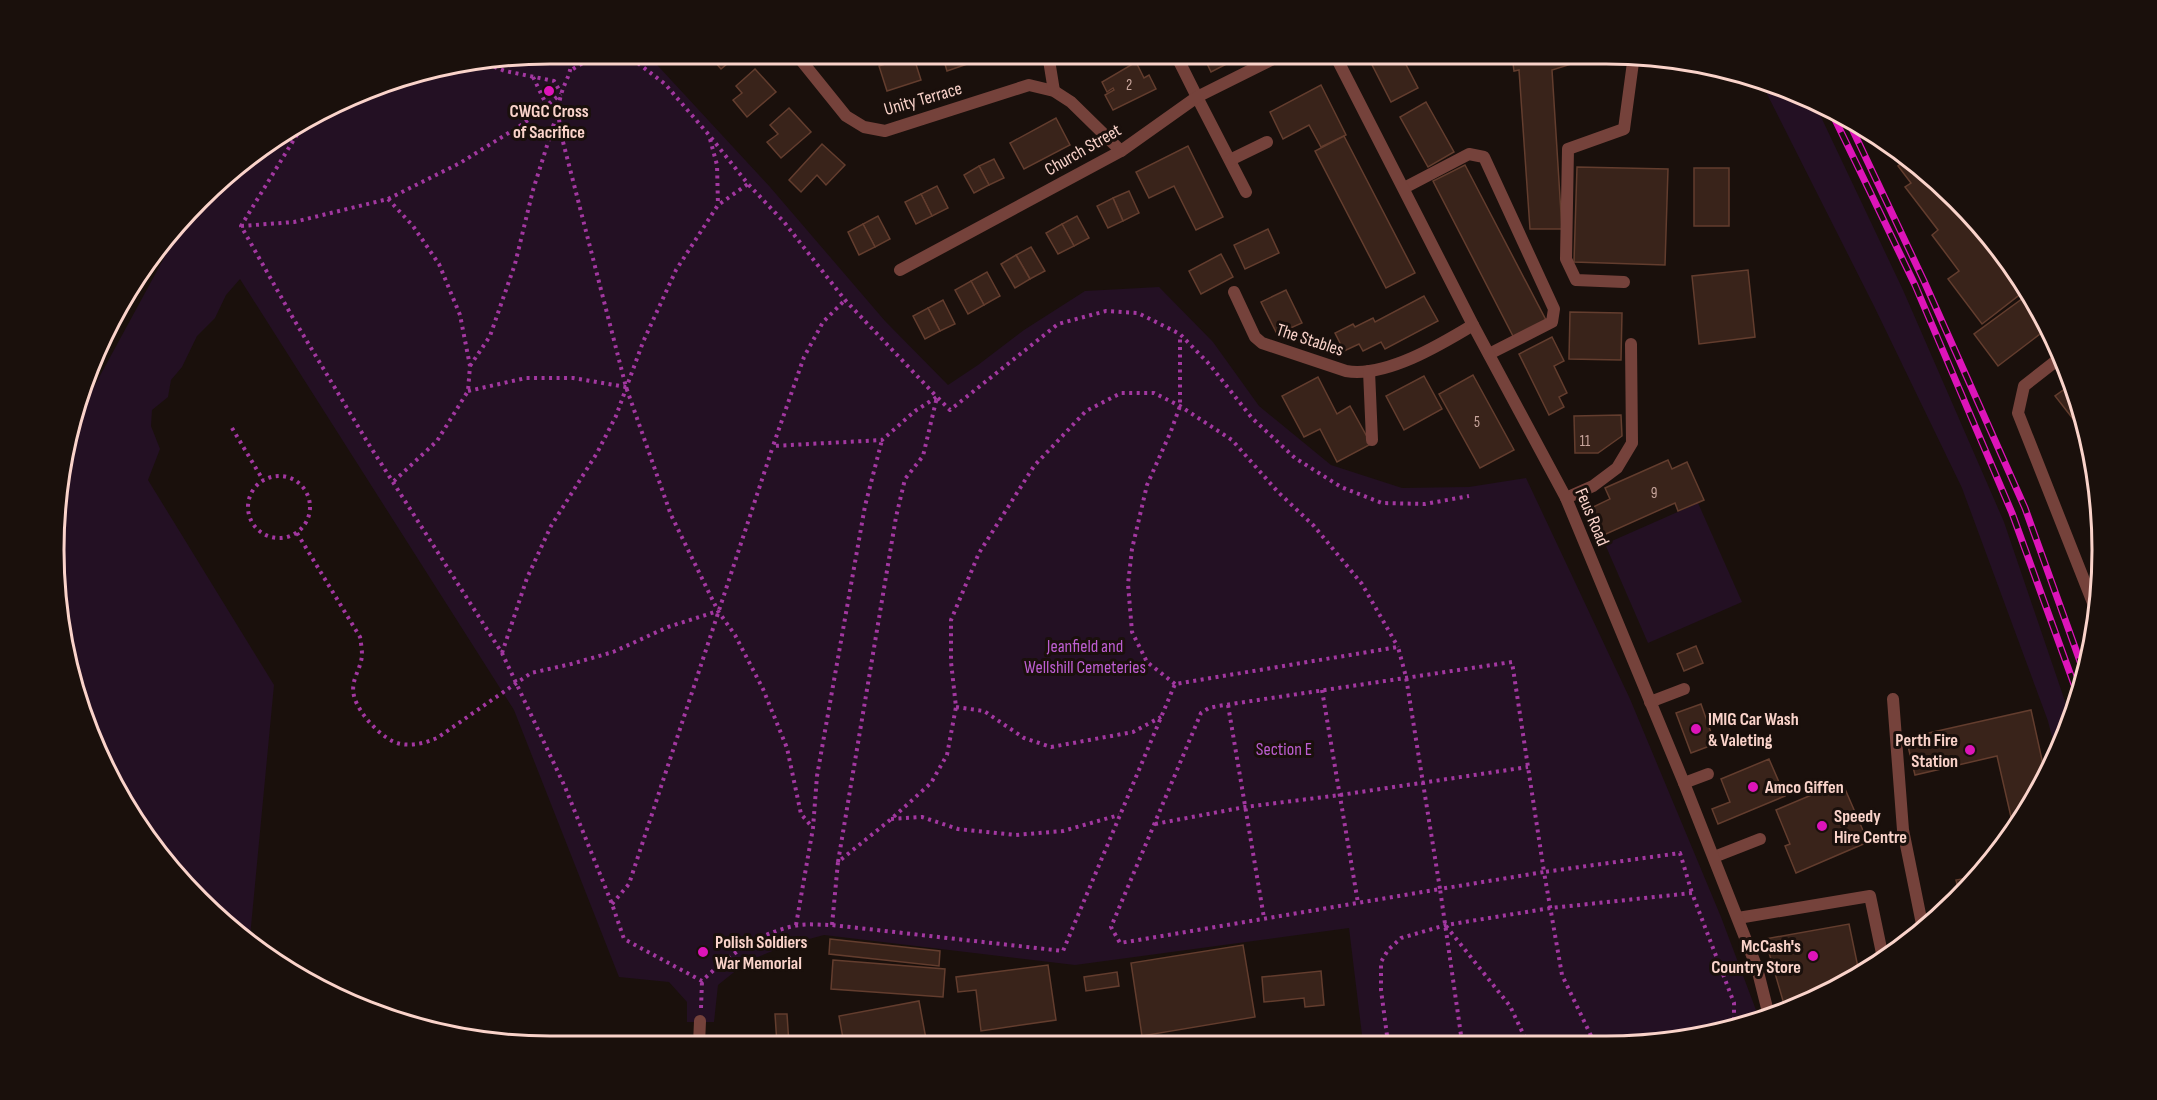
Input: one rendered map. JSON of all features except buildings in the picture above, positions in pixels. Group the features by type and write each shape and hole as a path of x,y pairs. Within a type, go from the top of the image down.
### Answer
{"street":[{"name":"Unity Terrace","path":"804,64 846,116 864,127 885,131 1029,85 1054,91 1071,102 1121,151"},
{"path":"1050,64 1054,91"},
{"path":"1180,64 1246,192"},
{"name":"Church Street","path":"900,270 1121,151 1197,97 1263,64"},
{"name":"Feus Road","path":"1340,64 1473,325 1566,498 1714,857 1757,968 1767,1008"},
{"path":"1624,282 1576,280 1566,259 1568,149 1624,129 1633,66"},
{"path":"1230,160 1267,142"},
{"path":"1404,188 1468,153 1484,157 1554,309 1552,322 1489,354"},
{"name":"The Stables","path":"1234,292 1255,337 1263,343 1358,373 1400,363 1473,325"},
{"path":"1566,498 1593,486 1617,468 1632,443 1631,344"},
{"path":"2055,362 2024,386 2018,413 2090,595"},
{"path":"1369,371 1372,440"},
{"path":"1650,702 1684,689"},
{"path":"1893,699 1903,830 1921,920"},
{"path":"1684,783 1708,774"},
{"path":"1714,857 1760,839"},
{"path":"1738,918 1870,896 1881,951"},
{"path":"699,1036 700,1022"}],"path":[{"path":"470,366 490,336 515,264 533,190 558,113 561,94 572,70 572,64"},
{"path":"572,70 581,64"},
{"path":"639,64 665,84 748,184 784,222 845,300 950,410 1058,324 1106,311 1138,313 1180,334 1210,364 1252,418 1295,458 1341,487 1382,503 1425,504 1469,496"},
{"path":"500,68 554,81 561,94"},
{"path":"533,77 547,106"},
{"path":"241,226 294,222 388,199 460,163 524,124 561,94"},
{"path":"558,113 588,243 626,387 671,515 718,610 735,634 763,689 787,748 801,814 813,828"},
{"path":"709,135 717,165 718,205"},
{"path":"241,226 297,136"},
{"path":"502,653 527,578 551,526 597,453 616,416 644,342 676,270 718,205 748,184"},
{"path":"388,199 413,226 439,264 460,315 470,366 468,391 437,441 394,481"},
{"path":"241,226 298,328 368,443 502,653 565,787 624,939 702,981"},
{"path":"612,904 629,884 718,610 804,357 823,322 845,300"},
{"path":"1180,334 1180,406 1147,485 1132,549 1128,584 1132,632 1147,662 1175,684 1398,647"},
{"path":"468,391 526,378 573,378 626,387"},
{"path":"838,862 931,783 946,756 956,707 951,662 951,620 979,553 1034,466 1086,411 1121,393 1154,393 1180,406 1232,440 1278,492 1314,526 1362,584 1398,647 1406,677 1446,925 1461,1036"},
{"path":"796,925 813,828 818,777 865,506 882,440 915,411 937,397"},
{"path":"832,925 838,862 896,517 905,479 923,456 937,397"},
{"path":"232,428 263,480"},
{"path":"773,446 882,440"},
{"path":"273,476 288,477 305,489 310,511 307,521 297,533 286,537 270,537 258,530 250,518 248,501 254,489 263,480 273,476"},
{"path":"297,533 360,637 362,657 353,680 354,695 361,712 376,730 398,744 420,744 437,738 531,673 613,652 668,627 718,610"},
{"path":"1591,1036 1562,975 1544,872 1512,662 1209,708 1201,713 1111,927 1120,943 1544,872 1680,853 1692,893 1734,1003 1734,1019"},
{"path":"700,1022 702,981 722,962 756,938 796,925 832,925 1063,951 1175,684"},
{"path":"1322,690 1359,903"},
{"path":"1228,705 1264,918"},
{"path":"956,707 984,711 1024,738 1051,747 1133,732 1162,716"},
{"path":"1154,825 1245,807 1528,767"},
{"path":"890,819 922,817 958,829 1016,836 1063,831 1119,815"},
{"path":"1387,1036 1381,990 1381,963 1388,950 1401,938 1446,925 1551,908 1692,893"},
{"path":"1446,925 1509,1006 1524,1036"}],"green space":[{"name":"Jeanfield and Wellshill Cemeteries","path":"550,64 656,64 770,187 885,321 948,385 1024,330 1085,291 1159,287 1213,342 1259,406 1331,465 1402,488 1469,487 1526,478 1630,699 1721,917 1757,1012 1702,1026 1607,1036 1362,1036 1349,928 1075,965 824,935 787,945 748,961 718,985 714,1022 687,1022 687,1002 669,982 619,977 514,710 240,279 226,295 215,318 197,336 182,367 171,380 168,397 152,410 151,426 160,449 148,480 274,685 250,932 185,870 146,820 101,736 81,676 69,613 64,550 74,455 90,394 168,250 230,185 280,146 307,130 364,101 424,81 455,74"},
{"path":"1766,91 1820,114 1903,290 2004,522 2067,707 2053,742 2048,721 1962,488 1874,306"},
{"path":"1698,503 1742,602 1648,643 1605,544"}],"railway":[{"path":"1837,123 1915,285 2012,513 2074,684"},
{"path":"1854,132 1924,281 2025,508 2080,660"}],"place":[{"name":"CWGC Cross of Sacrifice","path":"549,91"},
{"name":"IMIG Car Wash & Valeting","path":"1696,729"},
{"name":"Perth Fire Station","path":"1970,750"},
{"name":"Amco Giffen","path":"1753,787"},
{"name":"Speedy Hire Centre","path":"1822,826"},
{"name":"Polish Soldiers War Memorial","path":"703,952"},
{"name":"McCash's Country Store","path":"1813,956"}],"park label":[{"name":"Section E","path":"1284,749"}]}
